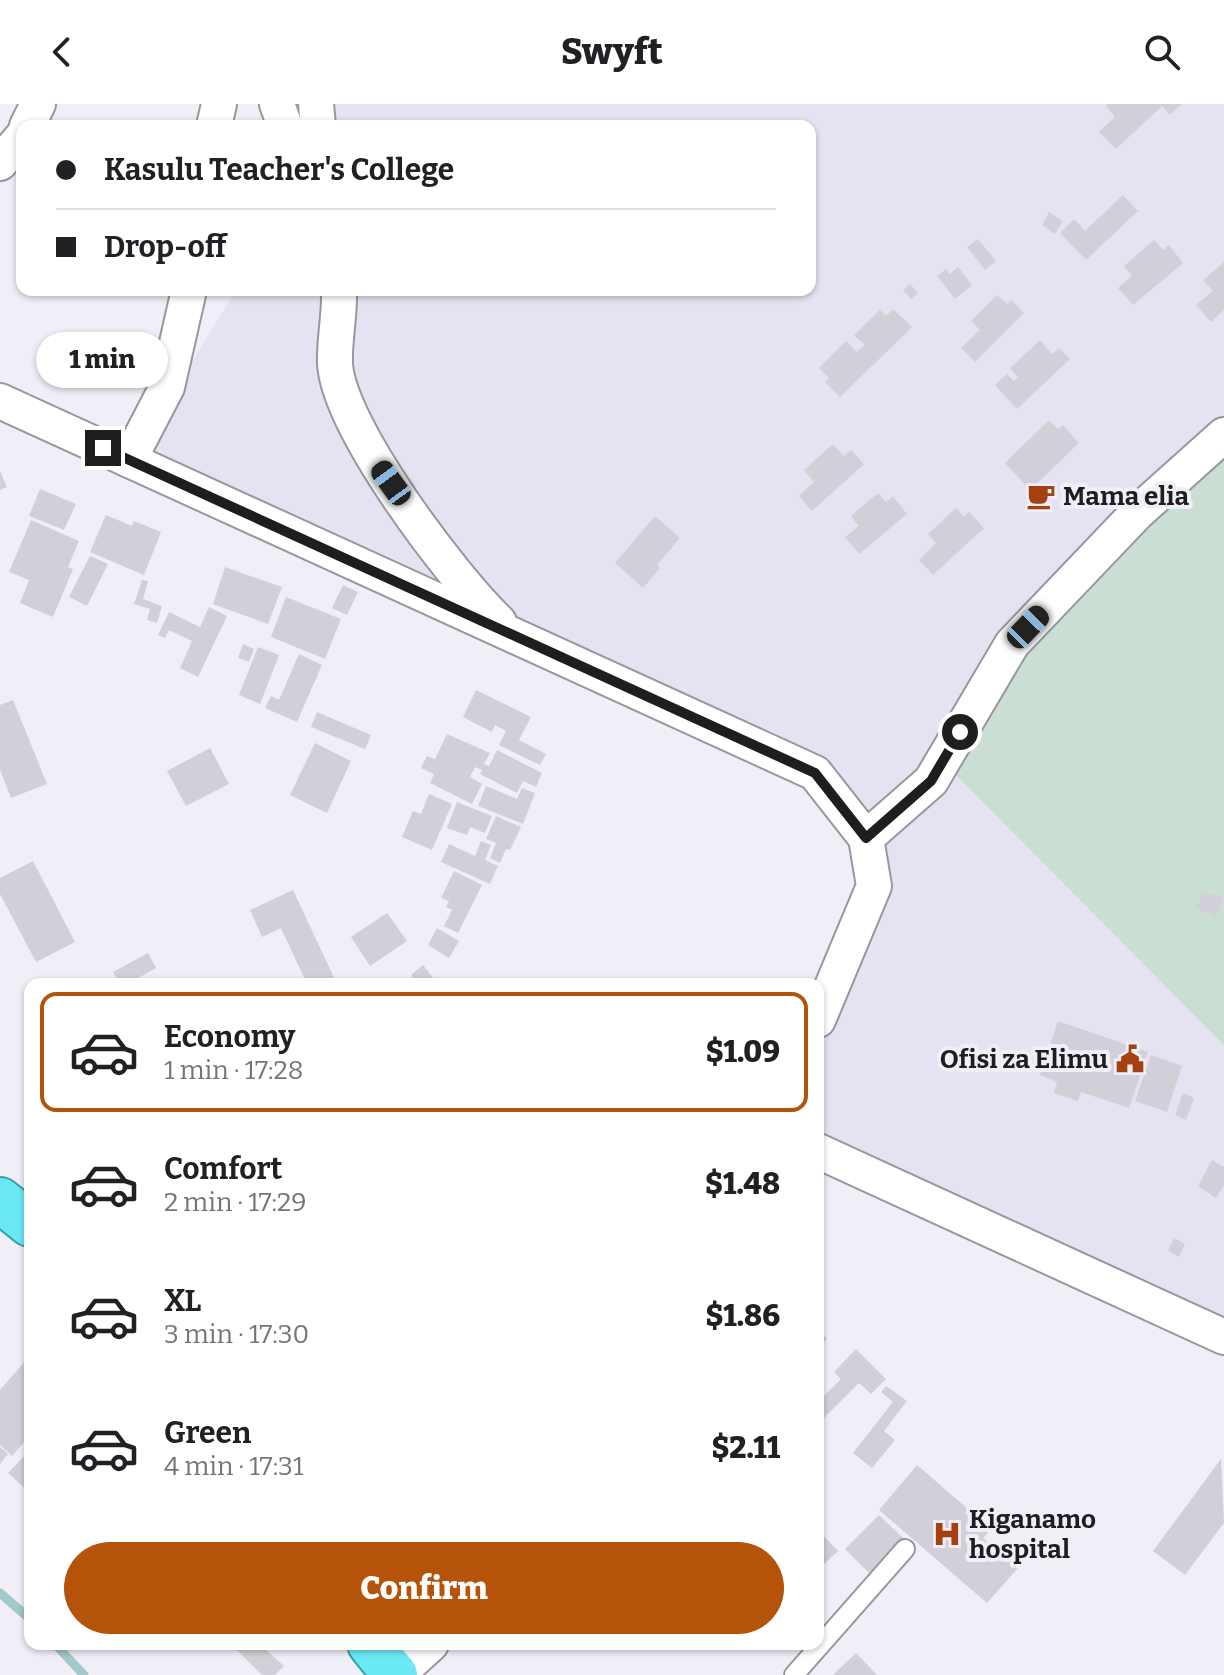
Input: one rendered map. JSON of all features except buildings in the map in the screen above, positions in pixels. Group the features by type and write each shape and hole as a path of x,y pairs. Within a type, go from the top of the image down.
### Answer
{"highway":[{"path":"0,1200 24,1219"},
{"path":"375,1650 396,1675"}],"street":[{"path":"0,163 16,144"},
{"path":"129,460 167,387 188,296"},
{"path":"339,296 335,365 349,415 374,460 474,597 514,636"},
{"path":"0,401 815,773 866,838 874,886 824,1006"},
{"path":"866,838 931,781 1012,644 1138,512 1224,435"},
{"path":"824,1154 1224,1337"},
{"path":"396,1675 424,1650"}],"lane":[{"path":"824,1641 905,1549"},
{"path":"794,1675 816,1650"}],"shaded area":[{"path":"270,104 1224,104 1224,1339 824,1156 824,1011 875,888 816,776 130,463 232,296 816,296 816,120 270,120"}],"green space":[{"path":"1224,435 1224,1045 942,761 1003,658"}],"waterway":[{"path":"0,1593 24,1614"},
{"path":"61,1650 84,1675"}],"place":[{"name":"Mama elia","path":"1041,496"},
{"name":"Ofisi za Elimu","path":"1130,1059"},
{"name":"Kiganamo hospital","path":"947,1534"}],"route":[{"path":"103,448 815,773 866,838 931,781 960,732"}]}
